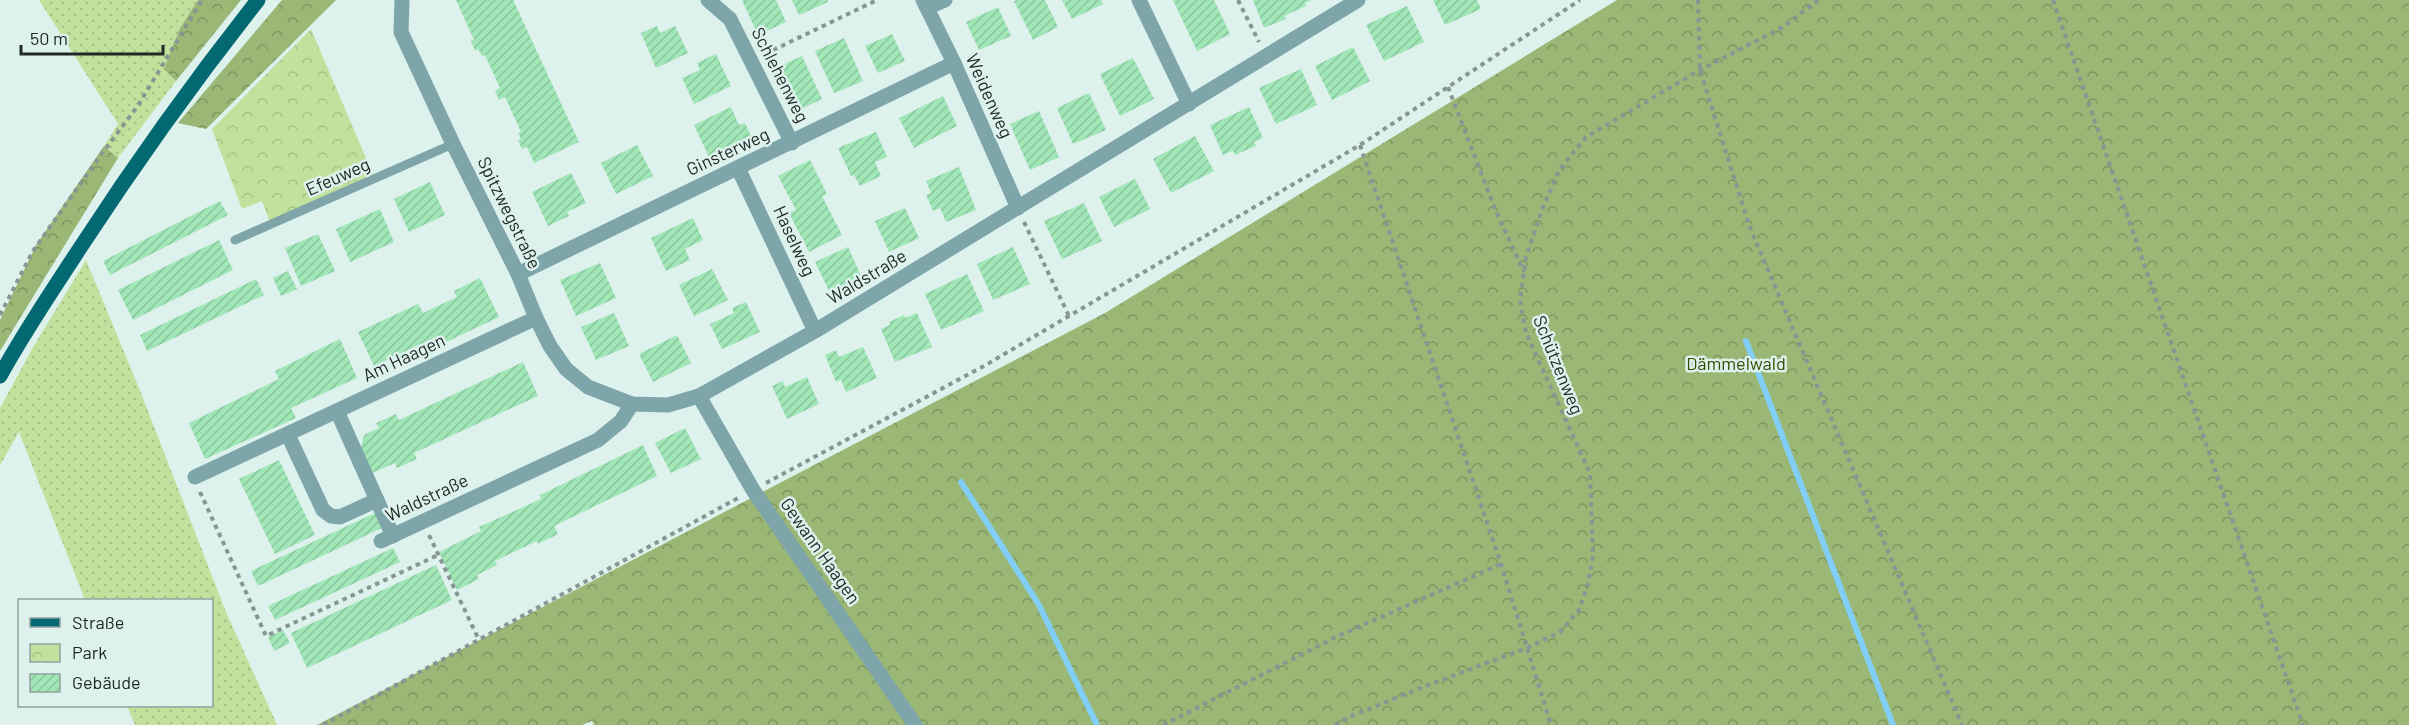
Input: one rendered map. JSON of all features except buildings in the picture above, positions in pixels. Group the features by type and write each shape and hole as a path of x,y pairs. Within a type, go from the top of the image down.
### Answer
{"main road":[{"path":"0,376 20,340 140,156 196,78 258,0"}],"street":[{"name":"Spitzwegstraße","path":"402,0 401,32 453,144 518,274 550,346 566,369 588,387 632,404"},
{"name":"Schlehenweg","path":"708,0 730,19 792,143"},
{"path":"925,4 945,0"},
{"path":"1139,0 1189,104"},
{"name":"Waldstraße","path":"377,500 387,538 598,440 621,421 632,404 668,405 699,396 815,331 1358,0"},
{"name":"Weidenweg","path":"925,4 954,63 1018,208"},
{"name":"Ginsterweg","path":"518,274 954,63"},
{"name":"Haselweg","path":"738,168 815,331"},
{"name":"Am Haagen","path":"195,477 536,318"},
{"name":"Gewann Haagen","path":"699,396 753,490 915,725"},
{"path":"288,435 323,510 331,516 340,517 377,500 337,411"}],"lane":[{"name":"Efeuweg","path":"235,240 453,144"}],"path":[{"path":"0,315 33,251 137,107 202,0"},
{"path":"752,60 877,0"},
{"path":"1238,0 1266,56"},
{"path":"323,725 984,366 1360,145 1580,0"},
{"path":"1698,0 1700,70 1750,228 1962,725"},
{"name":"Schützenweg","path":"1335,725 1423,687 1527,648 1560,632 1579,610 1588,584 1593,556 1590,473 1526,333 1520,300 1526,257 1533,237 1560,169 1586,137 1700,70 1783,27 1818,0"},
{"path":"2053,0 2303,725"},
{"path":"1448,87 1494,209 1524,272"},
{"path":"1360,145 1501,564 1551,725"},
{"path":"1018,208 1069,316"},
{"path":"195,477 266,636 438,555"},
{"path":"423,522 479,640"},
{"path":"1163,725 1336,637 1501,564"}],"green space":[{"path":"39,0 198,0 180,28 165,69 176,81 118,158 104,146 118,124"},
{"path":"198,0 241,0 176,81 164,69 180,28"},
{"path":"282,0 336,0 206,129 178,123"},
{"name":"Dämmelwald","path":"1617,0 2409,0 2409,725 594,725 592,721 582,725 317,725 1105,313"},
{"path":"311,29 375,179 271,225 262,201 242,209 212,129"},
{"path":"104,146 118,158 0,351 0,320 36,245"},
{"path":"86,260 139,388 226,612 277,725 135,725 127,707 213,707 213,599 85,599 19,432 0,465 0,408 32,349"}],"waterway":[{"path":"1746,341 1893,725"},
{"path":"961,482 1039,605 1097,725"}]}
